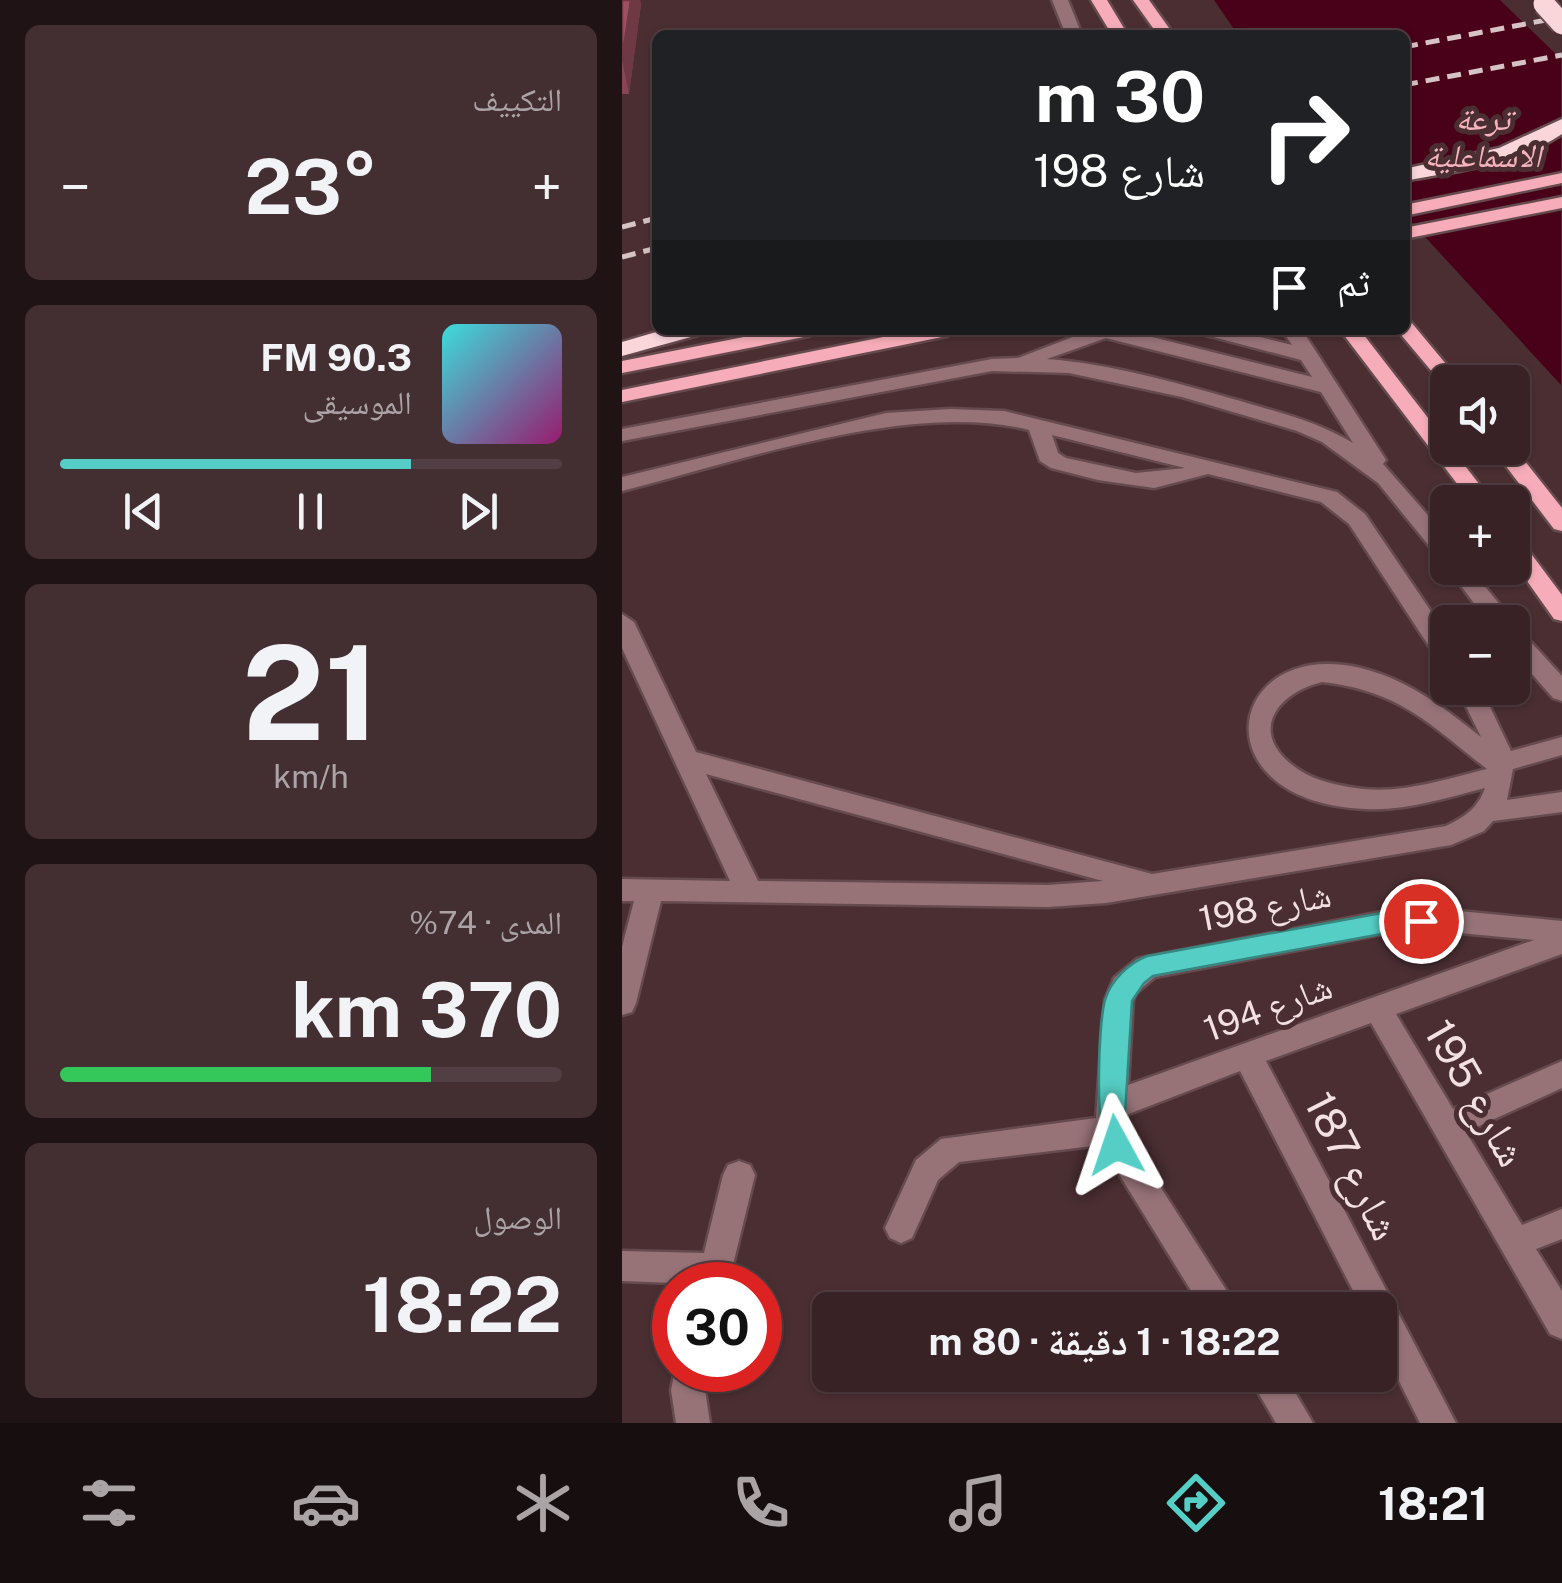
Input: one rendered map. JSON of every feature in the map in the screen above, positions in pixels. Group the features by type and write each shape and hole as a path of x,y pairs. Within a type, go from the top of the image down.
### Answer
{"highway":[{"path":"1542,2 1562,24"},
{"path":"1410,174 1500,153 1548,136 1562,125"},
{"path":"622,349 657,350 682,335"}],"main road":[{"path":"1099,0 1117,30"},
{"path":"1141,0 1162,30"},
{"path":"1410,210 1562,178"},
{"path":"1410,233 1562,202"},
{"path":"1410,333 1437,365"},
{"path":"622,367 657,350 771,335"},
{"path":"622,396 922,335"},
{"path":"1354,335 1469,485"},
{"path":"1516,465 1562,524"},
{"path":"1530,569 1562,613"}],"street":[{"path":"1060,0 1072,30"},
{"path":"1023,362 1098,335"},
{"path":"1125,335 1330,388"},
{"path":"1228,335 1310,356"},
{"path":"1295,335 1382,470 1430,528"},
{"path":"622,434 961,370 1023,362 1074,365 1304,426 1334,438 1382,470"},
{"path":"622,484 886,419 1004,418 1316,492 1350,510 1430,629"},
{"path":"1038,425 1048,456 1067,465 1162,483 1188,478 1209,465"},
{"path":"1472,585 1487,605"},
{"path":"622,622 750,894"},
{"path":"1530,656 1562,692"},
{"path":"1500,769 1400,694 1348,675 1309,676 1292,681 1276,689 1258,713 1256,727 1266,757 1295,781 1316,790 1384,799 1500,769 1562,746"},
{"path":"622,1003 636,890 990,898 1106,892 1451,835 1489,812 1501,786 1486,718 1479,705"},
{"path":"686,759 1153,884"},
{"path":"1489,812 1562,802"},
{"name":"شارع 198","path":"1112,1117 1118,1000 1124,986 1147,967 1387,922 1449,921 1562,932"},
{"name":"شارع 194","path":"901,1228 928,1170 952,1149 1112,1117 1248,1056 1562,942"},
{"name":"شارع 195","path":"1378,1009 1562,1323"},
{"name":"شارع 187","path":"1248,1056 1439,1423"},
{"path":"1446,1126 1562,1074"},
{"path":"1112,1117 1124,1159 1210,1292"},
{"path":"718,1262 738,1175"},
{"path":"1514,1243 1562,1224"},
{"path":"622,1266 652,1270"},
{"path":"688,1392 693,1423"},
{"path":"1275,1392 1296,1423"}],"water":[{"name":"ترعة الاسماعلية","path":"1214,0 1500,0 1561,59 1561,385 1410,220 1410,30 1235,30"}],"building":[{"path":"622,0 631,0 622,60"}],"railway":[{"path":"1410,46 1562,17"},
{"path":"1410,84 1562,55"},
{"path":"622,227 652,219"},
{"path":"622,257 652,249"}],"route":[{"path":"1116,1145 1111,1115 1118,1000 1134,975 1147,967 1182,960 1387,922 1421,921"}]}
